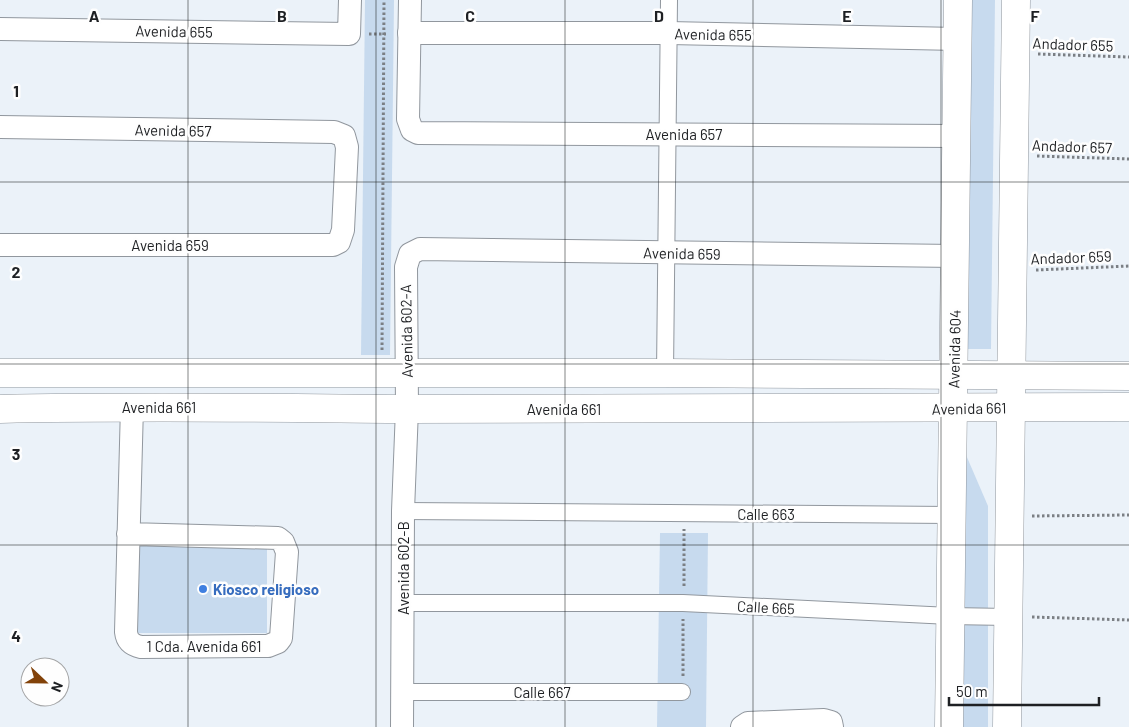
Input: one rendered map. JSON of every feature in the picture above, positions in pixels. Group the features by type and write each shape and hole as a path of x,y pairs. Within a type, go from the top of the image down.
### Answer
{"street":[{"path":"349,34 350,0"},
{"path":"409,33 410,0"},
{"path":"665,373 669,0"},
{"name":"Avenida 604","path":"949,727 958,0"},
{"path":"1007,727 1016,0"},
{"name":"Avenida 655","path":"0,29 349,34"},
{"name":"Avenida 655","path":"409,33 669,33 958,39"},
{"name":"Avenida 657","path":"409,33 408,119 412,130 423,134 956,136"},
{"name":"Avenida 657","path":"0,127 334,132 344,136 347,147 343,230 339,242"},
{"name":"Avenida 659","path":"0,245 328,246 339,242"},
{"name":"Avenida 659","path":"410,254 420,249 955,256"},
{"name":"Avenida 602-A","path":"407,409 394,373 406,267 410,254"},
{"path":"0,373 665,373 1129,376"},
{"path":"128,534 132,406"},
{"name":"Avenida 661","path":"0,409 132,406 407,409 953,409 1129,407"},
{"name":"Avenida 602-B","path":"402,727 403,511 407,409"},
{"name":"Calle 663","path":"403,511 952,515"},
{"name":"1 Cda. Avenida 661","path":"128,534 278,538 283,542 286,552 281,638 273,645 268,646 135,646 127,637 126,632 128,534"},
{"name":"Calle 665","path":"402,603 683,603 1008,617"},
{"name":"Calle 667","path":"402,692 682,692"},
{"path":"743,726 748,723 824,720 830,722 832,727"}],"path":[{"path":"384,0 394,373"},
{"path":"349,34 409,33"},
{"name":"Andador 655","path":"1015,54 1129,58"},
{"name":"Andador 657","path":"1014,155 1129,159"},
{"name":"Andador 659","path":"1013,271 1129,266"},
{"path":"1010,516 1129,515"},
{"path":"1008,617 1129,620"}],"shaded area":[{"path":"365,0 394,0 390,355 361,355"},
{"path":"969,0 995,0 991,349 966,349"},
{"path":"963,448 988,506 988,727 959,727"},
{"path":"660,533 708,533 706,727 657,727"},
{"path":"136,546 267,546 267,633 136,633"}],"place":[{"name":"Kiosco religioso","path":"203,589"}]}
